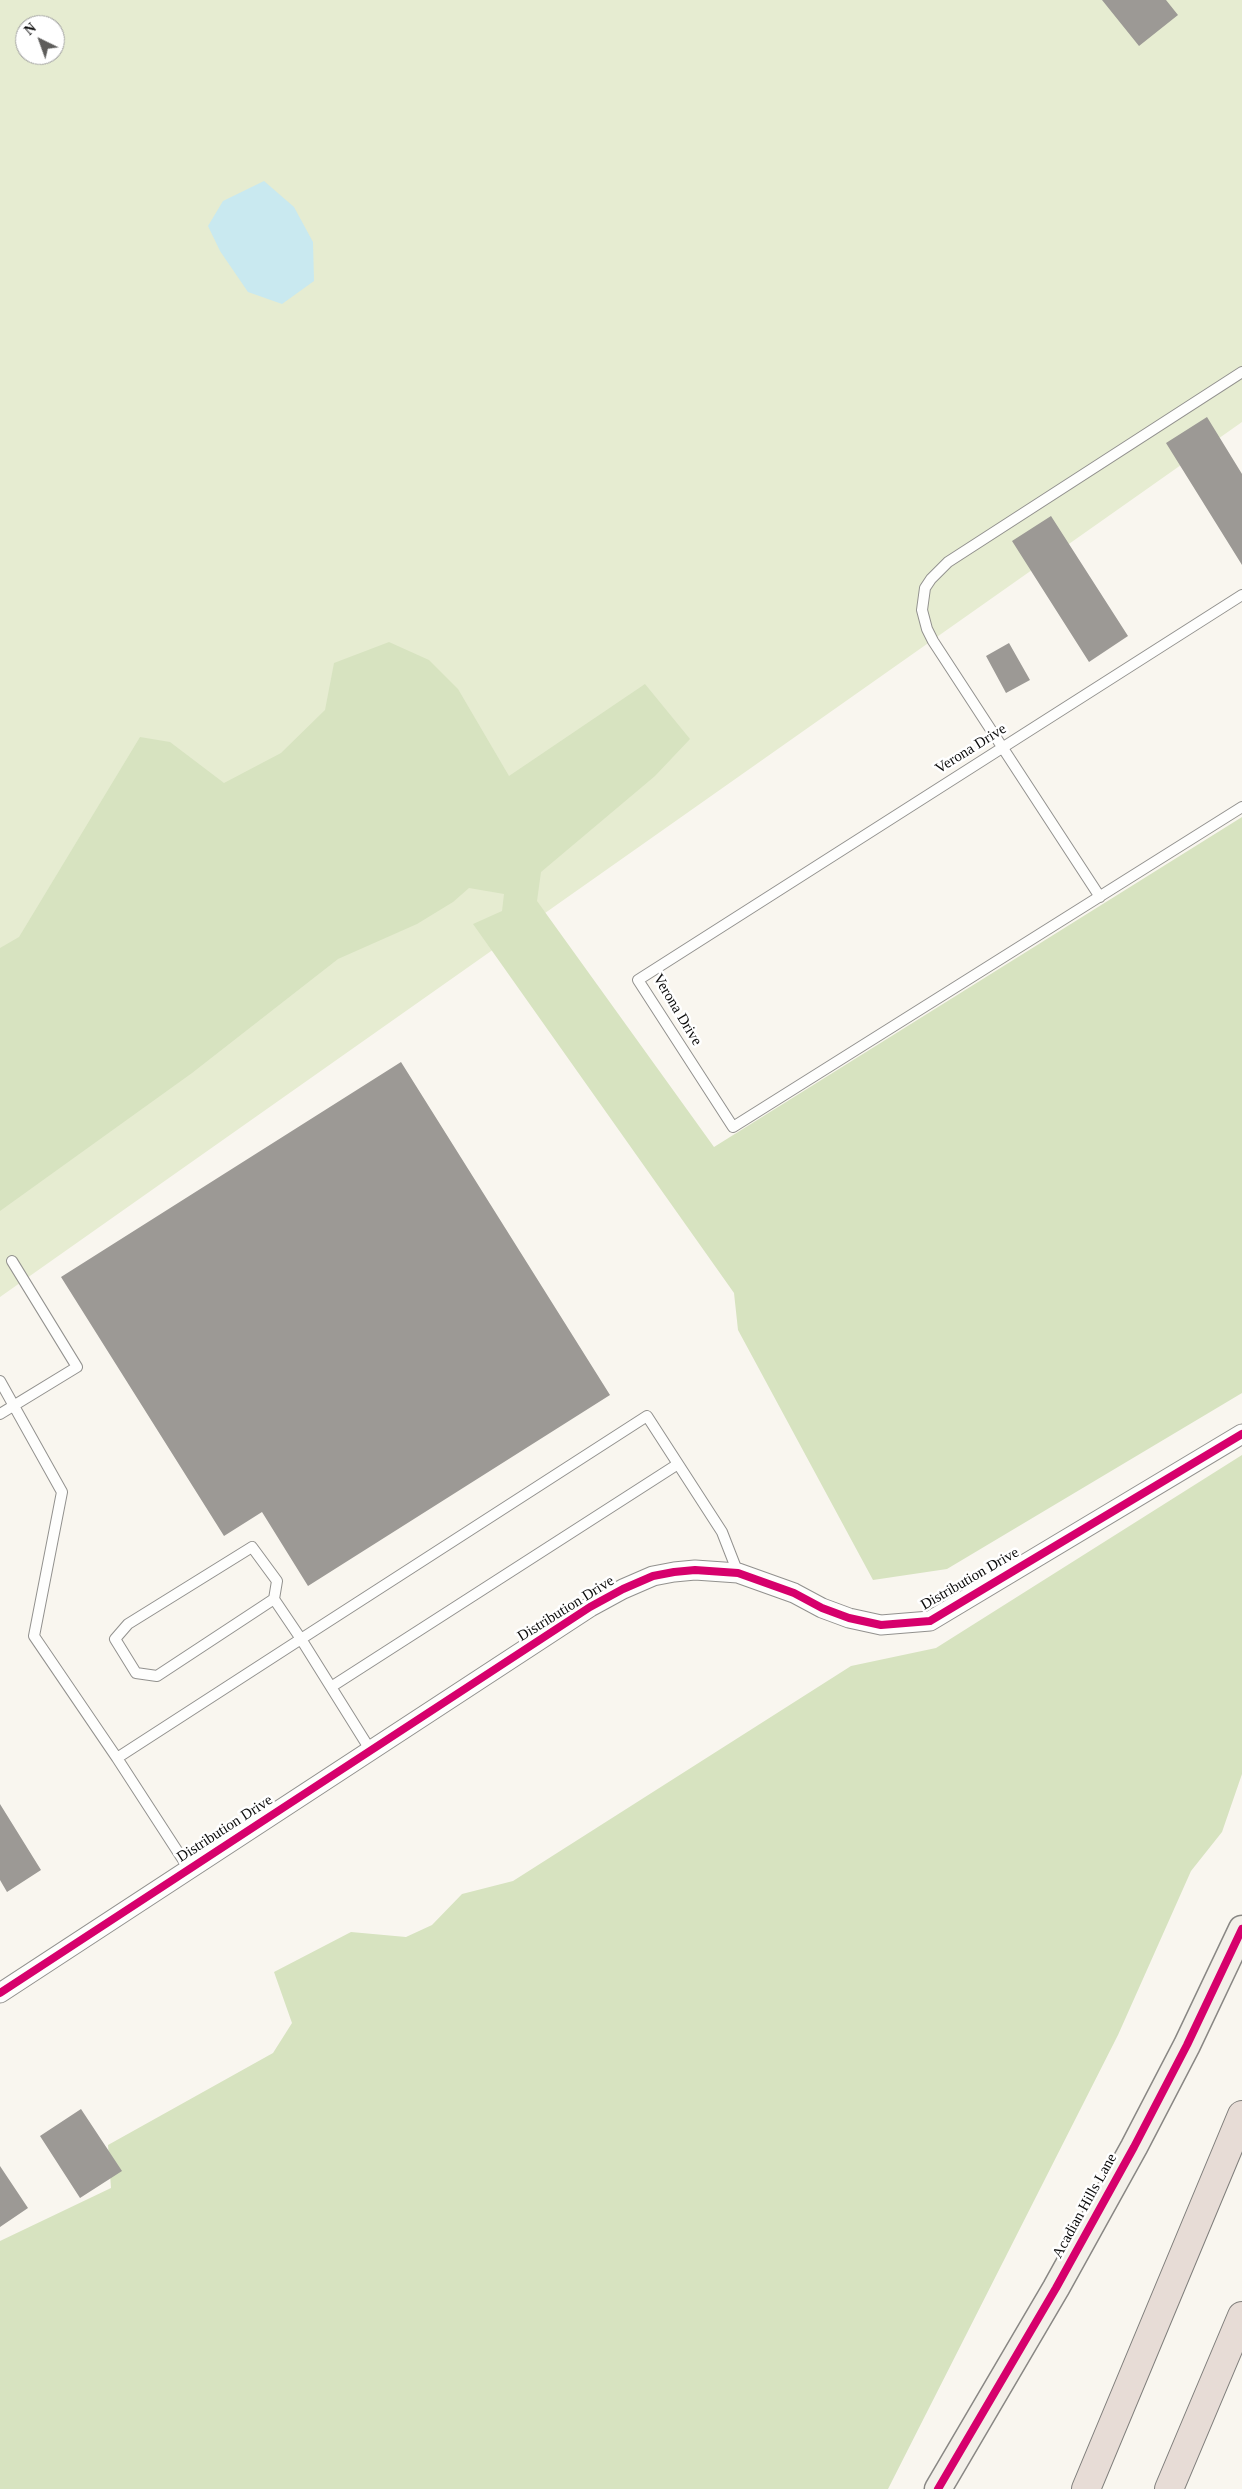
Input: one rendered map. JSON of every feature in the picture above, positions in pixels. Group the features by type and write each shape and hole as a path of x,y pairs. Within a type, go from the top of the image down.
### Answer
{"highway":[{"path":"1086,2489 1242,2115"},
{"path":"1168,2489 1242,2316"}],"street":[{"name":"Distribution Drive","path":"0,1993 590,1607 623,1589 652,1576 674,1572 695,1570 738,1573 794,1593 822,1608 849,1618 881,1624 930,1621 1242,1434"},
{"name":"Acadian Hills Lane","path":"938,2489 1056,2288 1134,2147 1187,2045 1242,1929"}],"lane":[{"path":"1100,897 927,630 922,610 926,588 931,579 948,562 1242,372"},
{"name":"Verona Drive","path":"1242,595 638,980 733,1127 1242,807"},
{"path":"0,1414 77,1367 12,1261"},
{"path":"0,1381 62,1492 34,1636 189,1869"},
{"path":"116,1758 647,1416 722,1532 738,1573"},
{"path":"331,1687 678,1464"},
{"path":"274,1599 157,1676 136,1674 115,1639 128,1624 252,1547 277,1581 274,1599 302,1639 371,1751"}],"green space":[{"path":"0,0 1242,0 1242,422 0,1297"},
{"path":"389,642 429,660 458,689 509,776 645,684 690,739 655,776 541,872 537,901 714,1147 1242,817 1242,1393 947,1569 873,1580 738,1330 734,1293 473,924 502,911 504,894 469,888 453,902 417,924 338,959 192,1073 0,1211 0,948 19,937 140,737 170,742 224,783 281,753 325,710 334,663"},
{"path":"1242,1455 1242,1774 1222,1832 1191,1871 1118,2035 888,2489 0,2489 0,2241 111,2188 108,2145 273,2053 292,2023 274,1972 351,1932 406,1937 432,1925 462,1894 513,1881 851,1666 936,1648"}],"water":[{"path":"264,181 294,207 313,242 314,281 282,304 248,292 220,251 208,226 223,201"}],"building":[{"path":"1102,0 1166,0 1178,15 1139,46"},
{"path":"1207,417 1242,474 1242,565 1166,443"},
{"path":"1051,516 1128,636 1089,662 1012,541"},
{"path":"1009,643 1030,680 1006,693 986,656"},
{"path":"401,1062 610,1395 308,1586 262,1512 224,1536 61,1277"},
{"path":"0,1804 41,1870 7,1892 0,1880"},
{"path":"81,2109 122,2171 80,2198 40,2136"},
{"path":"0,2166 28,2208 0,2227"}],"cycle path":[{"path":"0,1993 590,1607 623,1589 653,1576 674,1572 695,1570 738,1573 794,1593 822,1608 849,1618 881,1625 930,1621 1242,1434"},
{"path":"938,2489 1056,2288 1134,2147 1187,2045 1242,1929"}]}
